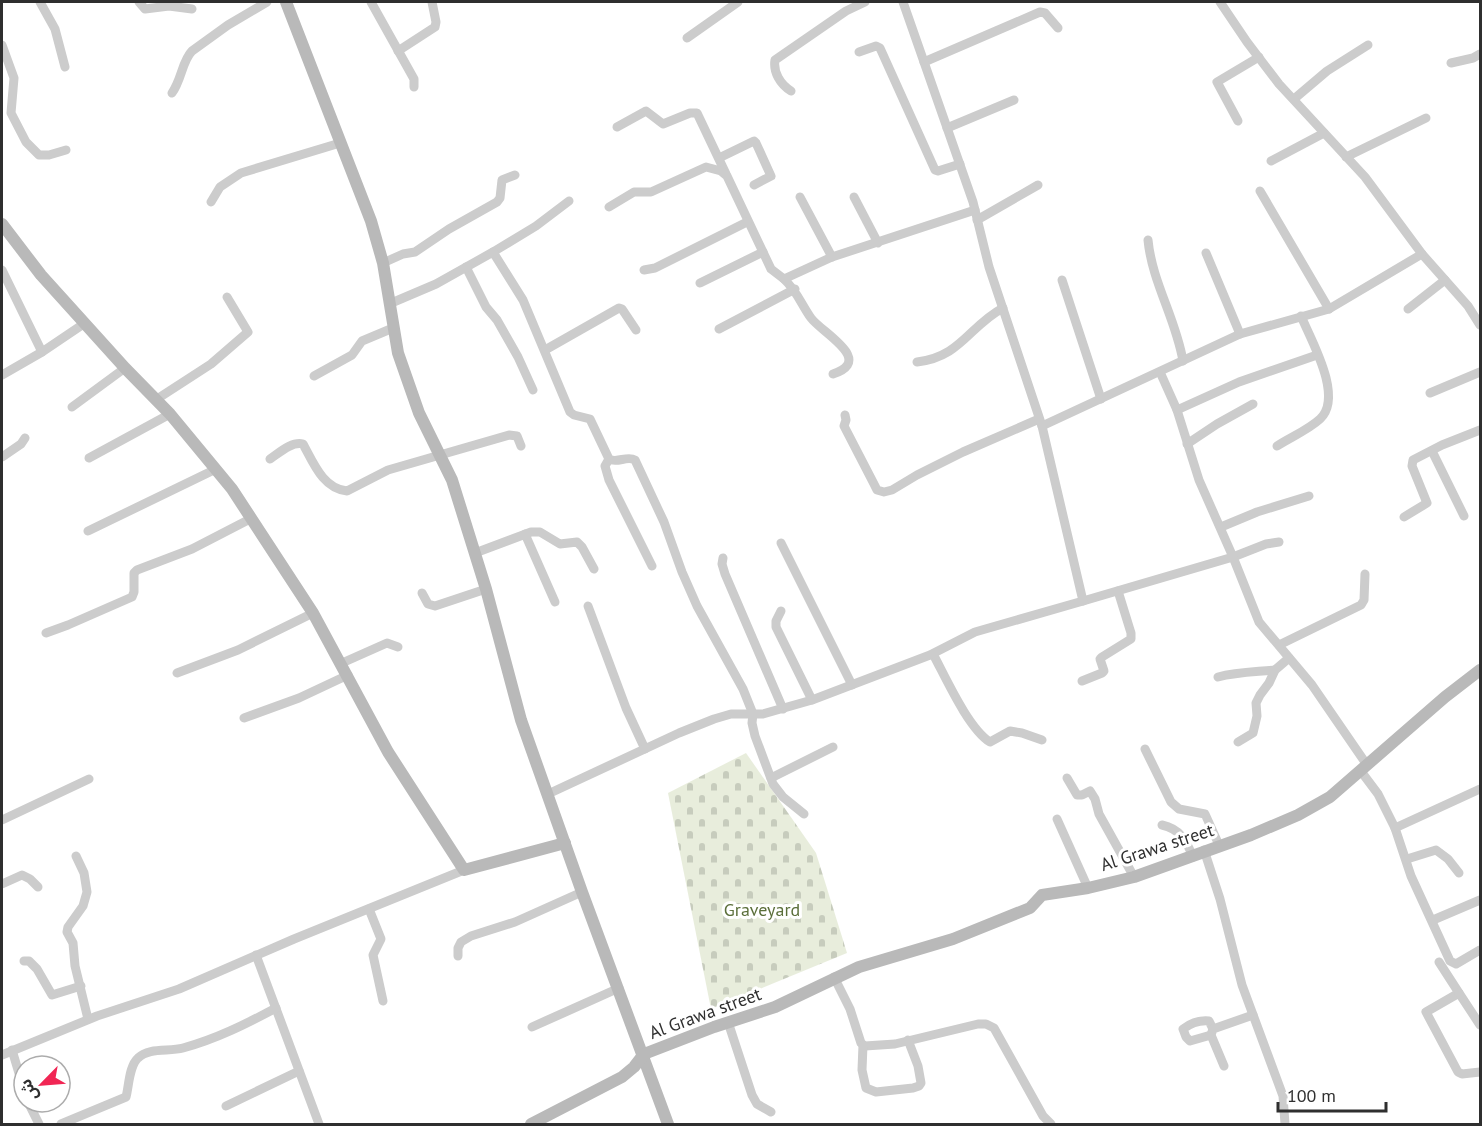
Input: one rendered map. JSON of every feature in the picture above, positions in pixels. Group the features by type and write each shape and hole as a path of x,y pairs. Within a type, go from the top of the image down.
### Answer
{"street":[{"path":"40,2 55,29 65,67"},
{"path":"139,2 145,9 169,6 192,9"},
{"path":"172,93 180,79 187,56 192,51 228,25 267,2"},
{"path":"286,2 371,221 383,262 398,353 410,389 452,480 486,589 521,720 668,1125"},
{"path":"371,2 414,79 414,87"},
{"path":"398,51 435,27 432,2"},
{"path":"687,38 738,2"},
{"path":"791,91 784,87 776,72 775,60 846,11 865,2"},
{"path":"903,2 960,164 978,220 989,267 1040,422 1083,601"},
{"path":"1220,2 1279,84 1365,177 1422,254 1468,306 1480,325"},
{"path":"924,62 1040,12 1045,13 1058,28"},
{"path":"2,45 14,78 11,113 21,135 39,155 49,155 66,150"},
{"path":"1294,99 1332,68 1368,45"},
{"path":"859,52 876,46 880,48 935,170 960,164"},
{"path":"1451,63 1480,54"},
{"path":"1238,121 1217,82 1259,57"},
{"path":"947,128 1014,100"},
{"path":"617,127 646,111 663,124 694,112 697,113 771,269 795,289 811,318 840,344 848,357 850,361 847,368 834,375"},
{"path":"1346,157 1425,118"},
{"path":"1271,161 1324,133"},
{"path":"719,158 754,141 771,176 754,185"},
{"path":"211,202 220,187 241,173 340,143"},
{"path":"609,207 634,192 651,192 706,167 721,171 727,176"},
{"path":"383,262 418,251 449,229 497,202 500,198 502,180 515,175"},
{"path":"978,220 1038,185"},
{"path":"1260,191 1329,309"},
{"path":"800,197 832,257"},
{"path":"854,197 878,243"},
{"path":"389,304 436,284 494,252 536,226 569,201"},
{"path":"784,279 832,257 975,210"},
{"path":"644,270 655,268 747,222"},
{"path":"2,224 41,274 125,368 170,414 216,469 252,518 313,613 388,752 464,870"},
{"path":"1148,240 1152,265 1173,322 1183,361"},
{"path":"494,252 523,300 570,412 590,419 609,459 614,461 631,458 635,460 664,522 697,606 736,674 753,714 753,729 775,789 793,807 804,814"},
{"path":"700,284 763,252"},
{"path":"1206,253 1240,334"},
{"path":"845,415 844,426 877,490 884,492 892,490 963,452 1101,399 1240,334 1329,309 1422,254"},
{"path":"466,267 486,307 494,316 518,357 534,390"},
{"path":"2,270 42,352"},
{"path":"1062,280 1101,399"},
{"path":"1408,309 1444,280"},
{"path":"719,329 795,289"},
{"path":"157,399 211,364 248,332 227,297"},
{"path":"545,350 619,308 636,330"},
{"path":"917,362 948,353 1003,308"},
{"path":"1277,446 1321,418 1328,408 1330,396 1301,316"},
{"path":"2,375 85,323"},
{"path":"314,376 352,356 362,341 393,328"},
{"path":"1177,410 1239,382 1317,355"},
{"path":"72,407 125,368"},
{"path":"1160,372 1177,410 1199,480 1221,527 1259,622 1312,685 1363,767 1395,828 1411,876 1450,961 1455,964 1480,950"},
{"path":"1430,393 1480,372"},
{"path":"1188,444 1216,424 1253,404"},
{"path":"89,458 170,414"},
{"path":"1404,517 1426,505 1412,462 1480,430"},
{"path":"270,459 299,442 303,444 327,482 346,491 388,470 512,434 518,438 521,446"},
{"path":"2,457 22,443 25,438"},
{"path":"1432,451 1464,516"},
{"path":"609,459 605,466 609,480 652,566"},
{"path":"88,531 216,469"},
{"path":"1221,527 1257,512 1309,496"},
{"path":"46,633 132,597 134,573 137,570 192,549 252,518"},
{"path":"475,553 525,534 540,532 557,543 577,542 594,569"},
{"path":"525,534 555,602"},
{"path":"548,794 679,733 724,716 783,709 812,700 933,654 975,632 1233,558 1266,544 1280,542"},
{"path":"781,543 852,685"},
{"path":"723,558 725,574 783,709"},
{"path":"1279,645 1361,604 1364,600 1365,574"},
{"path":"422,593 428,604 435,606 486,589"},
{"path":"1082,681 1102,673 1104,671 1100,659 1131,639 1118,591"},
{"path":"588,606 626,708 645,749"},
{"path":"781,611 775,623 776,627 812,700"},
{"path":"177,673 238,650 313,613"},
{"path":"342,663 387,643 398,647"},
{"path":"933,654 964,710 985,739 990,742 1010,731 1042,740"},
{"path":"1238,742 1253,733 1257,716 1256,703 1275,670 1289,658"},
{"path":"1220,680 1238,672 1275,670"},
{"name":"Al Grawa street","path":"644,1054 775,1007 834,977 869,963 953,939 1030,908 1041,895 1088,888 1134,877 1193,857 1204,850 1251,835 1298,815 1330,797 1445,697 1480,670"},
{"path":"244,718 299,698 348,675"},
{"path":"771,778 833,747"},
{"path":"1145,749 1172,802 1179,809 1205,814 1219,845"},
{"path":"1067,778 1077,795 1090,791 1099,814 1134,877"},
{"path":"2,820 89,779"},
{"path":"1395,828 1480,789"},
{"path":"1057,819 1088,888"},
{"path":"1162,825 1175,828 1187,842 1193,857"},
{"path":"2,1054 88,1019 160,996 464,870 566,843"},
{"path":"1204,850 1220,899 1242,985 1283,1096 1285,1125"},
{"path":"1407,859 1436,850 1448,859 1459,873"},
{"path":"76,856 84,873 87,892 83,906 67,932 73,943 75,966 88,1019"},
{"path":"2,884 22,875 38,887"},
{"path":"458,956 461,942 471,936 514,922 582,892"},
{"path":"1433,920 1480,900"},
{"path":"369,909 381,939 373,956 383,1001"},
{"path":"256,955 319,1125"},
{"path":"24,961 37,969 52,995 81,986"},
{"path":"1439,962 1480,1025"},
{"path":"834,977 850,1009 863,1045 866,1088 876,1092 919,1086 921,1083 918,1066 908,1040"},
{"path":"532,1026 619,988"},
{"path":"1459,993 1426,1012 1458,1072 1466,1074 1480,1072"},
{"path":"61,1125 126,1097 134,1064 141,1055 180,1049 212,1038 276,1008"},
{"path":"1224,1066 1212,1032 1253,1015"},
{"path":"728,1022 752,1095 757,1104 771,1112"},
{"path":"863,1045 878,1046 978,1024 991,1026 998,1033 1043,1116 1051,1125"},
{"path":"12,1050 13,1054"},
{"path":"531,1125 622,1077 644,1054"},
{"path":"226,1106 299,1071"}],"green space":[{"name":"Graveyard","path":"746,753 816,853 847,953 711,1009 668,793"}]}
